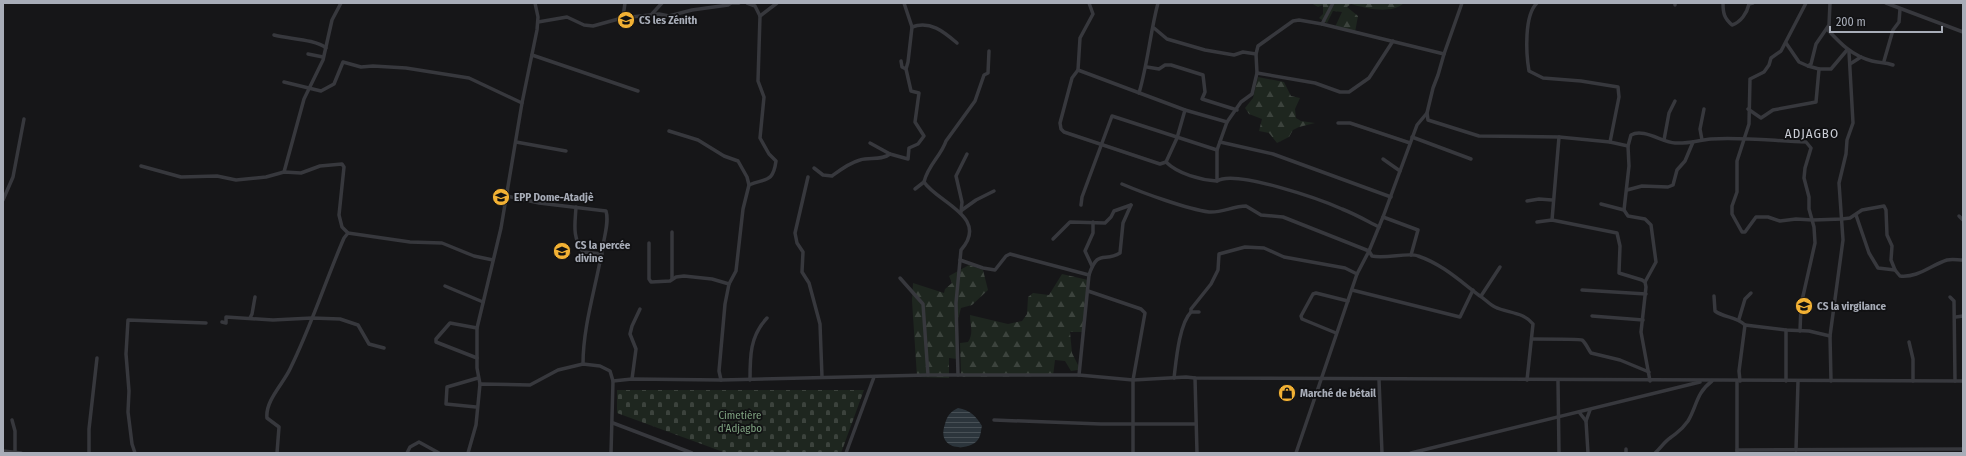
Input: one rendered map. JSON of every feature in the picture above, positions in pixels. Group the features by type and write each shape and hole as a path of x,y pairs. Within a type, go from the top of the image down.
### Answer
{"street":[{"path":"284,172 304,99 310,89 323,57 332,20 341,3"},
{"path":"468,453 475,430 476,407 480,384 478,378 477,328 507,196 522,103 538,22 535,3"},
{"path":"623,17 625,3"},
{"path":"651,15 662,3"},
{"path":"538,22 567,17 589,26 623,17 651,15 669,16 731,3 739,3"},
{"path":"747,3 755,6 760,16 758,75 759,87 764,97 760,138 768,154 776,161 774,174 770,179 749,185"},
{"path":"760,16 777,3"},
{"path":"870,144 890,154 908,160 909,148 918,144 924,136 915,122 919,93 911,91 906,69 912,27 904,3"},
{"path":"1089,3 1093,14 1080,38 1078,70 1072,78 1060,123 1061,129 1064,132 1160,164 1166,162 1177,138 1185,110"},
{"path":"1139,93 1147,67 1158,3"},
{"path":"1322,24 1333,3"},
{"path":"1296,453 1352,290 1356,274 1369,251 1379,227 1417,125 1427,113 1444,54 1462,3"},
{"path":"1538,3 1530,16 1526,55 1529,71 1543,78 1581,81 1618,87 1619,97 1610,142"},
{"path":"1723,3 1723,13 1725,18 1732,25 1742,17 1749,4 1753,3"},
{"path":"1806,3 1781,51 1771,58 1764,72 1750,79 1748,109 1749,124 1736,167 1737,192 1732,206 1732,214 1742,232 1748,229 1752,220 1756,217 1768,217 1780,221 1796,219 1842,219 1856,215 1862,210 1884,206 1886,210 1887,235 1892,246 1891,260 1895,270 1900,276 1907,277 1949,260 1963,260"},
{"path":"1808,66 1811,64 1816,44 1830,21 1830,3"},
{"path":"1886,3 1963,32"},
{"path":"1884,61 1893,30 1899,22 1900,9"},
{"path":"1217,181 1217,150 1228,122 1241,102 1252,94 1257,73 1256,54 1258,46 1293,21 1299,20 1322,24 1444,54"},
{"path":"912,27 919,24 933,26 945,33 957,43"},
{"path":"1154,28 1167,38 1188,45 1234,55 1243,52 1256,54"},
{"path":"1827,28 1848,51 1861,58 1873,61 1884,61 1893,65"},
{"path":"274,35 320,43 326,48"},
{"path":"1257,73 1315,83 1340,92 1349,92 1373,74 1393,41"},
{"path":"1786,43 1799,62 1819,69 1832,69 1848,51"},
{"path":"1831,381 1830,336 1841,267 1843,240 1840,176 1852,123 1850,64 1848,51"},
{"path":"915,189 924,182 926,173 936,156 975,101 984,75 988,73 989,52"},
{"path":"308,54 323,57"},
{"path":"532,55 638,91"},
{"path":"1850,64 1861,58"},
{"path":"901,61 902,67 906,69"},
{"path":"284,82 321,91 334,84 343,62 361,67 373,66 413,69 469,78 522,103"},
{"path":"1147,67 1159,69 1165,65 1171,64 1203,75 1205,92 1202,99 1237,110"},
{"path":"1748,109 1761,118 1773,110 1816,102 1819,69"},
{"path":"1078,70 1185,110 1228,122"},
{"path":"1664,140 1669,113 1675,101"},
{"path":"1702,140 1700,129 1704,109"},
{"path":"1427,113 1428,120 1479,136 1559,137 1610,142 1628,146"},
{"path":"1081,205 1082,197 1100,144 1112,116 1217,150"},
{"path":"3,200 13,177 24,119"},
{"path":"1338,123 1350,122 1410,143"},
{"path":"669,131 698,140 724,156 738,161 745,170 749,185 743,210 736,271 729,284 724,304 718,371 721,380"},
{"path":"1624,210 1627,190 1628,146 1630,135 1644,134 1672,143 1744,138 1758,141 1784,140 1809,144 1811,148 1805,168 1804,178 1813,220 1815,243 1801,305 1800,331"},
{"path":"1412,137 1471,159"},
{"path":"1552,220 1552,200 1559,137"},
{"path":"516,142 566,151"},
{"path":"1220,142 1273,154 1391,197"},
{"path":"1627,190 1642,186 1668,187 1672,185 1676,170 1685,161 1693,142"},
{"path":"814,168 823,175 832,176 851,163 861,160 885,158 890,154"},
{"path":"958,375 956,303 961,250 966,245 969,229 967,220 962,211 956,176 957,171 968,154"},
{"path":"1383,159 1400,171"},
{"path":"1166,162 1171,167 1186,174 1206,180 1217,181 1221,178 1233,178 1288,189 1343,209 1379,227"},
{"path":"141,166 181,177 217,176 236,180 266,177 284,172 301,173 320,166 342,164 344,167 339,215 342,227 348,233 410,242 442,243 474,256 493,260"},
{"path":"808,177 795,232 797,243 803,252 802,272 809,283 820,324 822,377"},
{"path":"924,182 927,186 962,211"},
{"path":"1122,184 1209,212 1227,211 1246,206 1261,215 1283,217 1369,251 1372,256 1417,255 1439,264 1497,308 1514,312 1531,320 1533,324 1527,380"},
{"path":"962,211 994,191"},
{"path":"507,196 539,204 606,211 607,221 602,254 583,344 583,364"},
{"path":"1527,201 1539,199 1552,200"},
{"path":"1601,204 1624,210 1628,216 1645,219 1651,225 1656,262 1645,282 1646,294 1641,332 1650,381"},
{"path":"1053,239 1070,222 1104,223 1112,217 1114,211 1131,205 1123,223 1120,253 1099,257 1092,266 1089,274 1079,375"},
{"path":"576,208 574,226 576,242 583,252 602,254"},
{"path":"1856,215 1869,252 1878,268 1895,270"},
{"path":"1959,216 1963,220"},
{"path":"1383,217 1418,230 1411,255"},
{"path":"1537,222 1552,220 1617,233 1620,246 1619,273 1645,282"},
{"path":"1092,266 1085,251 1093,233 1093,222"},
{"path":"672,232 672,279"},
{"path":"277,453 279,427 267,418 266,412 291,368 312,318 328,274 344,238 348,233"},
{"path":"649,243 649,281 670,281 672,279 684,276 697,277 729,284"},
{"path":"1174,378 1177,348 1191,309 1211,284 1218,270 1219,254 1245,247 1264,248 1284,257 1345,268 1356,274"},
{"path":"960,260 983,268 995,270 1006,256 1010,254 1089,274"},
{"path":"1481,296 1500,267"},
{"path":"900,278 923,304 928,375"},
{"path":"445,286 482,302"},
{"path":"1352,290 1460,317 1473,290"},
{"path":"1582,290 1646,294"},
{"path":"1088,291 1141,310 1145,313 1133,380 1133,453"},
{"path":"1336,333 1302,319 1301,316 1313,294 1316,293 1348,301"},
{"path":"1739,320 1745,299 1751,293"},
{"path":"1714,296 1715,311 1719,314 1739,320 1745,325 1824,334 1830,336"},
{"path":"250,318 255,297"},
{"path":"1950,298 1954,301 1956,317 1955,381"},
{"path":"632,378 636,349 630,334 632,326 640,310"},
{"path":"1191,312 1199,312"},
{"path":"1592,316 1643,320"},
{"path":"1956,317 1963,316"},
{"path":"222,322 226,323 226,317 273,320 312,318 336,319 355,324 361,329 369,344 384,348"},
{"path":"750,380 750,359 755,332 767,318"},
{"path":"135,453 132,444 128,412 129,391 126,354 128,320 206,323"},
{"path":"477,328 450,323 436,339 436,342 477,358"},
{"path":"1745,325 1738,381 1737,452 1796,450 1963,449"},
{"path":"1786,330 1786,381"},
{"path":"1532,339 1579,339 1584,341 1591,353 1620,360 1649,372"},
{"path":"1909,342 1913,359 1913,381"},
{"path":"89,453 89,429 97,358"},
{"path":"480,384 530,385 558,370 583,364 600,366 610,371 613,381 611,453"},
{"path":"613,381 632,378 750,380 928,375 1079,375 1133,380 1186,377 1321,380 1963,381"},
{"path":"846,453 874,377"},
{"path":"476,407 446,404 445,399 447,387 478,378"},
{"path":"1195,378 1195,424 1197,453"},
{"path":"1379,380 1382,453"},
{"path":"1558,380 1559,453"},
{"path":"1412,453 1705,381"},
{"path":"1654,453 1663,447 1670,437 1681,431 1694,410 1701,391 1712,381"},
{"path":"1796,450 1798,381"},
{"path":"1588,453 1586,421 1590,410"},
{"path":"1579,412 1586,421"},
{"path":"12,420 15,431 15,452"},
{"path":"994,420 1132,424 1195,424"},
{"path":"613,424 692,453"},
{"path":"407,453 410,447 419,442 439,453"},
{"path":"3,451 21,453"}],"green space":[{"path":"1311,3 1404,3 1399,7 1385,10 1370,9 1351,4 1347,7 1358,16 1355,32 1335,27 1342,12 1333,11 1327,23 1319,18 1323,14 1323,5 1318,7"},
{"path":"1258,77 1284,82 1291,96 1300,98 1295,109 1296,118 1301,121 1315,123 1293,130 1289,137 1277,143 1269,133 1259,131 1262,119 1249,114 1245,108 1253,98"},
{"path":"969,265 983,270 988,290 972,305 961,308 957,323 957,359 949,358 949,378 917,377 912,301 913,283 944,293 945,289 952,283 949,276"},
{"path":"1062,274 1088,280 1084,332 1070,332 1072,353 1078,365 1078,370 1071,371 1065,361 1055,360 1053,376 963,377 961,374 960,343 968,342 970,339 970,315 1008,324 1022,321 1027,314 1028,297 1033,293 1049,295"},
{"name":"Cimetière d'Adjagbo","path":"617,390 864,390 841,453 726,453 617,413"}],"shaded area":[{"path":"958,408 966,410 972,414 982,426 980,437 975,443 969,446 956,447 945,440 943,433 948,416"}],"place":[{"name":"CS les Zénith","path":"626,20"},
{"name":"EPP Dome-Atadjè","path":"501,197"},
{"name":"CS la percée divine","path":"562,251"},
{"name":"CS la virgilance","path":"1804,306"},
{"name":"Marché de bétail","path":"1287,393"}],"district":[{"name":"ADJAGBO","path":"1812,133"}]}
